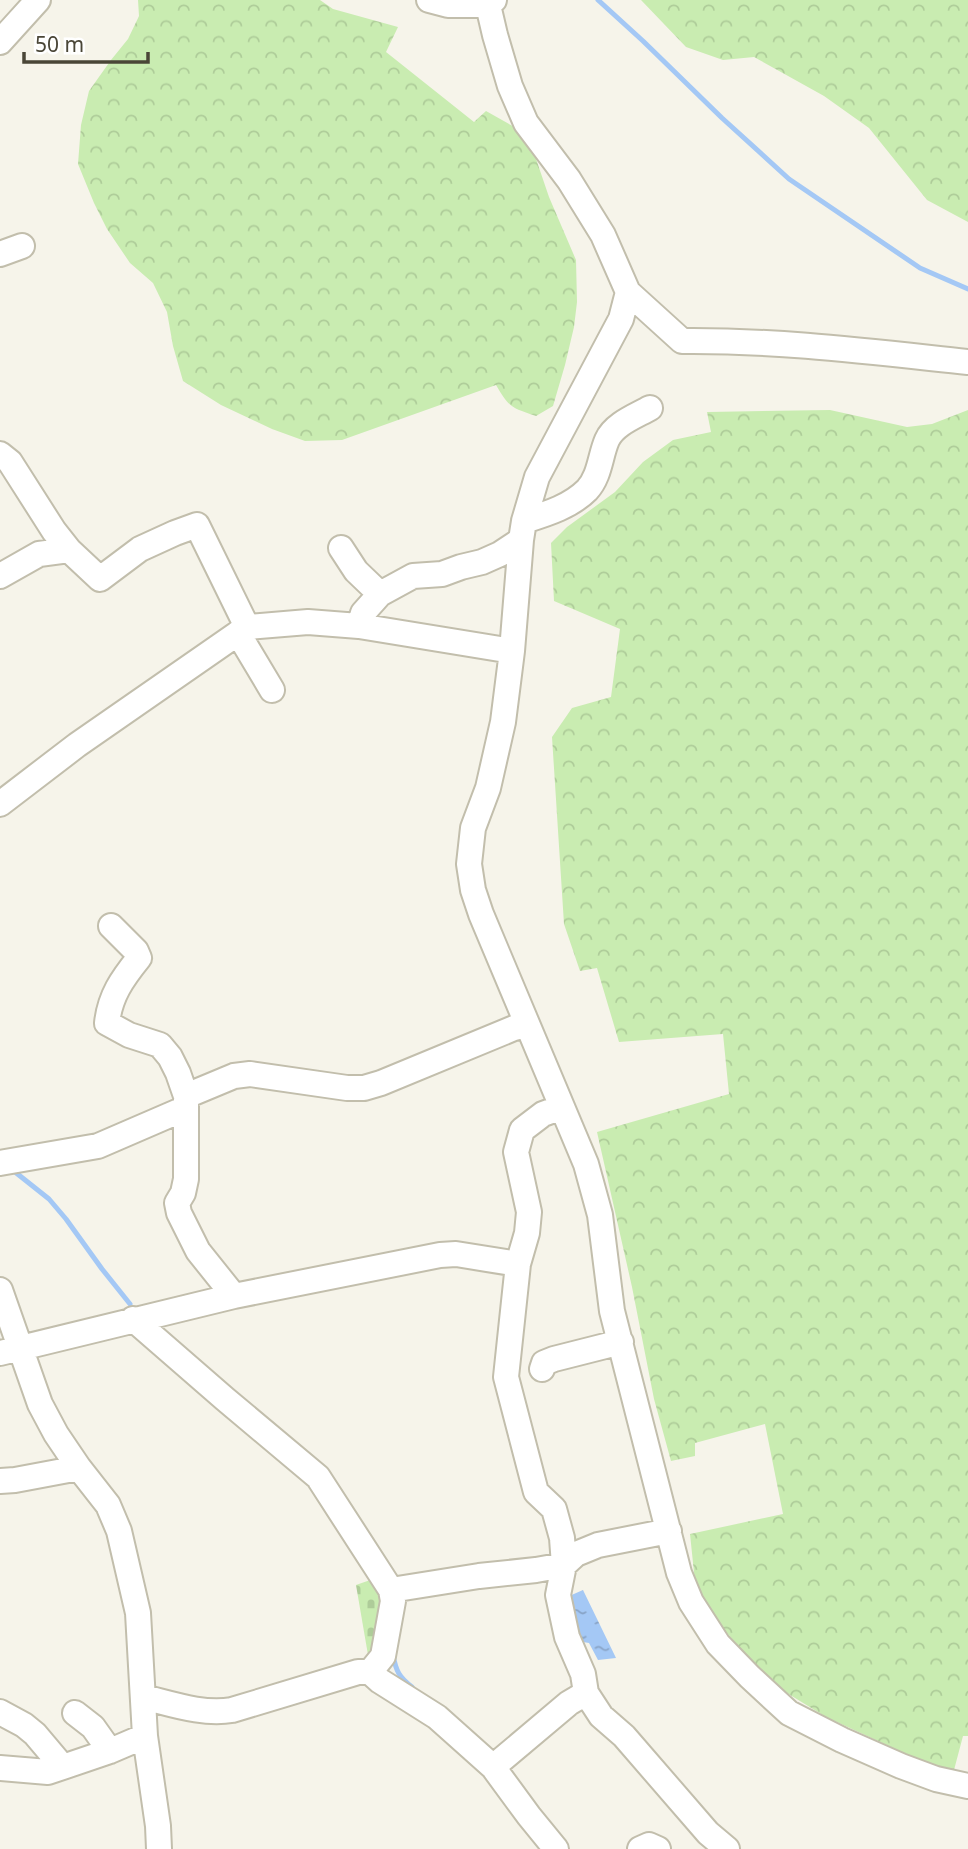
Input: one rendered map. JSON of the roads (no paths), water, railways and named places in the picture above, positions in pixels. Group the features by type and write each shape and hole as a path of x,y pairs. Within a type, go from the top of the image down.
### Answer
{"street":[{"path":"0,42 38,0"},
{"path":"429,0 448,5 491,3 495,35 510,86 526,123 569,180 603,235 628,292 682,341 730,340 968,362"},
{"path":"628,292 621,318 537,477 523,531 503,722 488,788 473,828 469,864 473,890 586,1164 600,1215 612,1311 679,1573 702,1622 718,1644 789,1713 901,1766 936,1779 968,1786"},
{"path":"359,626 363,613 380,594 413,576 442,574 500,554 523,531 573,501 589,488 601,465 608,438 622,424 650,408"},
{"path":"3,461 69,550 100,579 140,549 197,525 242,630 272,690"},
{"path":"341,548 356,571 380,594"},
{"path":"0,576 39,554 69,550"},
{"path":"0,804 77,746 242,630 308,622 359,626 512,651"},
{"path":"111,926 139,958 120,982 108,1011 107,1023 129,1035 160,1045 178,1073 186,1102 187,1179 177,1203 179,1213 198,1251 234,1296"},
{"path":"0,1163 98,1146 234,1076 250,1074 364,1088 527,1025"},
{"path":"562,1107 543,1114 522,1130 516,1152 529,1212 527,1233 518,1264 506,1377 536,1492 554,1509 562,1538 564,1564 558,1595 567,1637 583,1674 586,1693 601,1716 624,1736 701,1825 727,1849"},
{"path":"10,1351 234,1296 440,1255 456,1254 518,1264"},
{"path":"0,1290 10,1351 56,1434 108,1505 119,1531 138,1613 145,1736 159,1849"},
{"path":"133,1319 318,1477 391,1590 393,1601 383,1656 370,1672"},
{"path":"542,1369 544,1363 554,1359 621,1342"},
{"path":"0,1481 79,1468"},
{"path":"391,1590 564,1564 576,1554 598,1545 669,1531"},
{"path":"143,1697 207,1712 221,1712 358,1672 370,1672 437,1717 497,1763 529,1816 556,1849"},
{"path":"497,1763 569,1703 586,1693"},
{"path":"0,1713 35,1734 62,1766"},
{"path":"75,1713 93,1727 110,1751"},
{"path":"0,1768 48,1772 145,1736"},
{"path":"640,1849 649,1845 658,1849"}],"water":[{"path":"583,1590 616,1658 598,1660 589,1643 583,1642 566,1604 567,1597"}],"waterway":[{"path":"598,0 789,179 920,268 968,289"},
{"path":"10,1168 49,1199 130,1304"},
{"path":"393,1655 399,1673 412,1687"}]}
